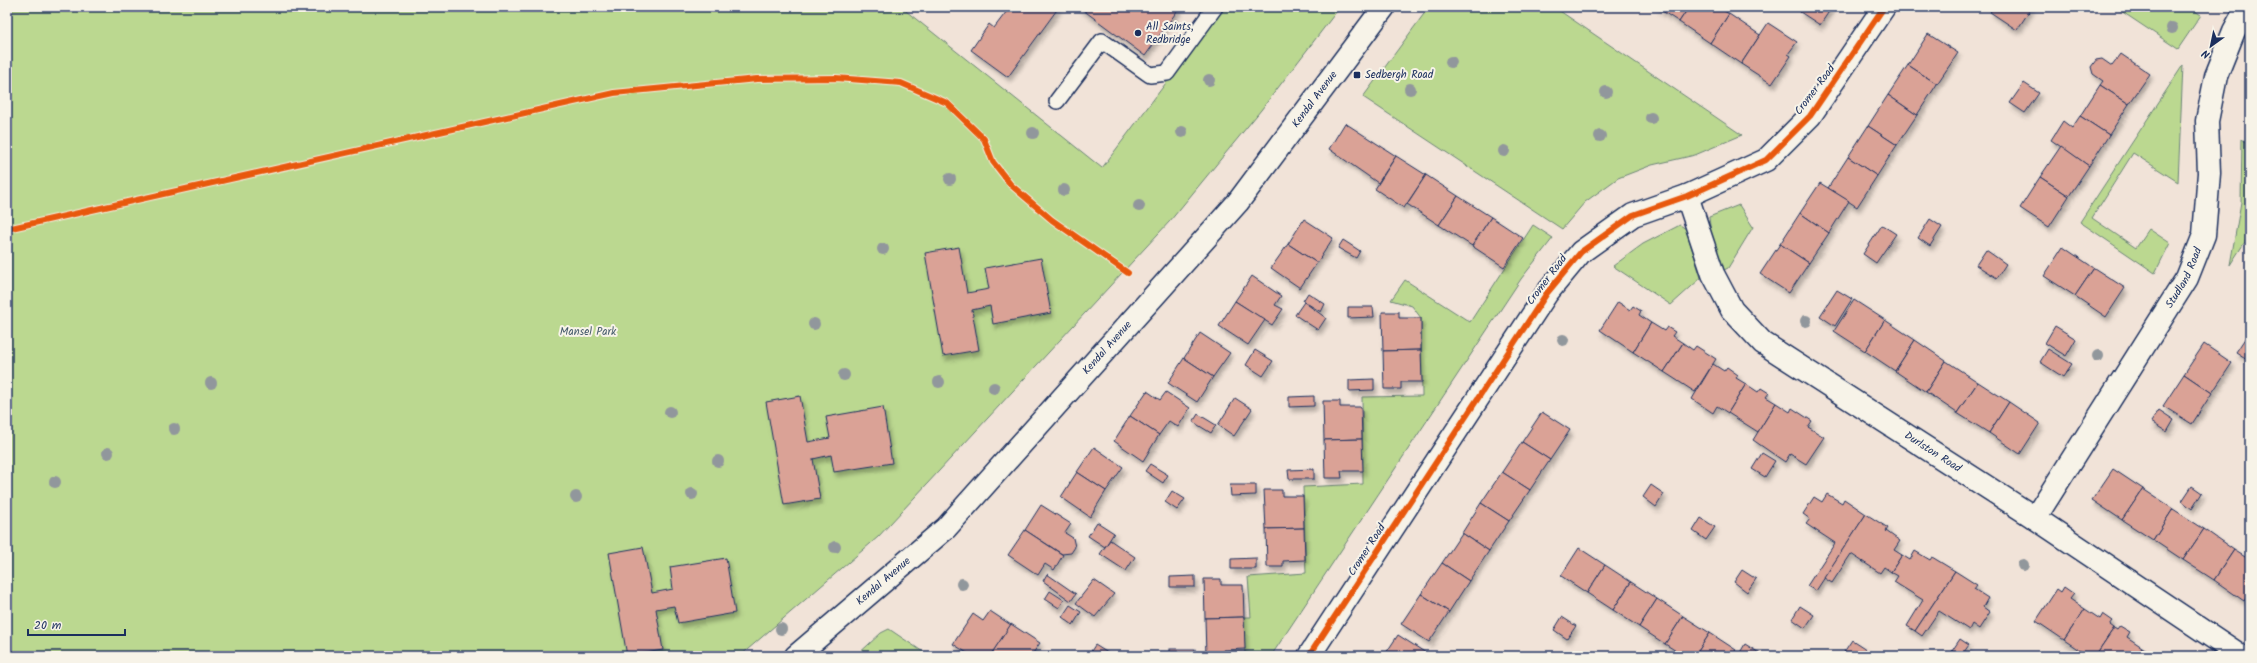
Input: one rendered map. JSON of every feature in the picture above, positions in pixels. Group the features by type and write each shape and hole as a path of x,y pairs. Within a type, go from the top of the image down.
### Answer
{"street":[{"name":"Kendal Avenue","path":"809,652 946,528 1238,202 1384,7"},
{"name":"Cromer Road","path":"1309,656 1552,287 1581,252 1633,215 1687,196 1766,160 1810,116 1884,7"},
{"name":"Studland Road","path":"2035,518 2187,278 2204,235 2210,173 2207,121 2216,76 2234,31 2247,7"},
{"name":"Durlston Road","path":"1687,196 1713,274 1732,310 1763,343 2035,518 2241,656"}],"lane":[{"path":"1057,101 1102,41 1150,75 1167,73 1215,7"}],"green space":[{"name":"Mansel Park","path":"7,7 901,7 1102,168 1223,7 1340,7 1261,110 1170,221 878,537 740,656 7,656"},
{"path":"1429,7 1554,7 1742,135 1695,155 1652,165 1618,178 1585,202 1562,229 1363,97"},
{"path":"2115,7 2189,7 2201,15 2178,49"},
{"path":"2183,65 2178,182 2133,153 2092,218 2136,248 2149,229 2170,243 2155,273 2080,222"},
{"path":"2242,139 2250,145 2250,234 2230,265 2241,202"},
{"path":"1739,205 1753,227 1728,268 1724,270 1711,234 1709,217"},
{"path":"1533,225 1553,238 1521,279 1271,656 1245,656 1244,617 1251,617 1248,577 1306,573 1303,487 1363,484 1362,397 1422,396 1421,318 1412,306 1391,300 1405,280 1470,322"},
{"path":"1680,225 1686,229 1701,278 1671,305 1613,266 1643,244"},
{"path":"889,629 929,656 856,656 881,633"}],"building":[{"path":"1010,7 1059,7 1008,77 971,50 989,24 994,28"},
{"name":"All Saints, Redbridge","path":"1079,7 1180,7 1145,56"},
{"path":"1656,7 1689,7 1679,22"},
{"path":"1689,7 1718,7 1729,14 1710,43 1679,22"},
{"path":"1803,7 1832,7 1820,25 1800,12"},
{"path":"1994,7 2032,7 2017,30 1990,12"},
{"path":"1729,14 1760,35 1741,64 1710,43"},
{"path":"1768,23 1797,42 1788,54 1791,56 1772,84 1741,64"},
{"path":"1928,34 1958,53 1937,84 1908,65"},
{"path":"2121,54 2150,74 2129,104 2100,85 2103,81 2093,74 2091,67 2096,60 2102,59 2112,66"},
{"path":"1908,65 1937,84 1917,115 1888,95"},
{"path":"2024,83 2039,93 2025,113 2010,103"},
{"path":"2100,85 2129,104 2109,135 2080,116"},
{"path":"1888,95 1917,115 1897,145 1868,126"},
{"path":"2080,116 2109,135 2089,166 2051,140 2063,121 2072,128"},
{"path":"1345,123 1396,156 1378,183 1329,149"},
{"path":"1868,126 1897,145 1877,176 1848,157"},
{"path":"2061,146 2089,166 2069,196 2040,177"},
{"path":"1396,156 1426,175 1404,208 1375,189"},
{"path":"1848,157 1877,176 1857,207 1828,188"},
{"path":"1426,175 1458,196 1439,225 1407,204"},
{"path":"2040,177 2069,196 2049,227 2020,208"},
{"path":"1820,183 1849,201 1829,233 1800,213"},
{"path":"1458,196 1491,217 1472,246 1439,225"},
{"path":"1800,213 1829,233 1809,263 1780,244"},
{"path":"1491,217 1523,238 1504,267 1472,246"},
{"path":"1304,219 1333,238 1317,263 1288,244"},
{"path":"1930,219 1942,227 1930,246 1918,238"},
{"path":"1882,225 1896,234 1876,263 1863,254"},
{"path":"1343,240 1360,251 1356,258 1338,248"},
{"path":"1288,244 1317,263 1300,288 1271,268"},
{"path":"1780,244 1809,263 1789,293 1760,274"},
{"path":"959,247 967,293 989,289 985,268 1041,258 1051,313 993,324 990,306 972,310 979,350 943,356 925,253"},
{"path":"2063,247 2094,268 2075,296 2044,276"},
{"path":"1986,250 2006,264 1997,278 1976,265"},
{"path":"2094,268 2125,288 2106,317 2075,296"},
{"path":"1252,276 1281,296 1275,305 1283,309 1272,325 1235,301"},
{"path":"1837,290 1852,299 1835,326 1820,316"},
{"path":"1308,293 1325,304 1321,312 1303,301"},
{"path":"1854,300 1885,320 1865,351 1834,331"},
{"path":"1235,301 1265,320 1248,345 1219,326"},
{"path":"1304,302 1326,318 1318,330 1295,315"},
{"path":"1618,302 1630,310 1633,306 1641,311 1639,315 1651,323 1633,352 1600,330"},
{"path":"1348,307 1373,307 1374,317 1348,318"},
{"path":"1382,312 1399,312 1399,318 1421,318 1421,350 1383,351"},
{"path":"1885,320 1915,340 1895,371 1865,351"},
{"path":"1651,323 1664,331 1667,327 1675,332 1672,336 1683,343 1664,372 1633,352"},
{"path":"2055,326 2076,339 2066,356 2045,343"},
{"path":"2250,331 2250,361 2236,352"},
{"path":"1200,333 1230,353 1213,377 1184,358"},
{"path":"1915,340 1946,361 1926,392 1895,371"},
{"path":"1683,343 1693,350 1696,346 1716,359 1695,392 1664,372"},
{"path":"2204,344 2232,363 2212,393 2184,374"},
{"path":"2048,349 2072,364 2063,377 2040,362"},
{"path":"1255,350 1273,361 1263,376 1246,365"},
{"path":"1421,350 1422,382 1401,382 1401,389 1384,389 1383,351"},
{"path":"1184,358 1213,377 1197,402 1168,383"},
{"path":"1946,361 1978,382 1957,413 1926,392"},
{"path":"1713,364 1724,371 1727,367 1738,375 1736,378 1746,384 1728,413 1717,406 1713,413 1692,399"},
{"path":"2184,374 2212,393 2192,424 2163,406"},
{"path":"1374,379 1374,390 1349,391 1349,380"},
{"path":"1978,382 2009,402 1989,433 1957,413"},
{"path":"1746,384 1758,392 1761,388 1769,393 1766,397 1776,403 1758,432 1728,413"},
{"path":"1147,391 1160,400 1166,392 1190,408 1178,427 1169,421 1159,435 1130,416"},
{"path":"800,396 808,442 830,438 826,417 883,407 892,463 834,472 831,455 813,459 820,499 784,505 766,402"},
{"path":"1314,396 1314,406 1289,407 1289,397"},
{"path":"1235,398 1252,409 1234,436 1218,425"},
{"path":"1323,401 1340,401 1340,407 1361,407 1362,439 1324,440"},
{"path":"2009,402 2040,423 2020,454 1989,433"},
{"path":"1776,403 1790,412 1792,408 1812,421 1808,427 1824,437 1806,464 1790,454 1785,462 1753,440"},
{"path":"2159,410 2174,420 2167,432 2151,422"},
{"path":"1542,412 1570,430 1550,460 1522,442"},
{"path":"1198,414 1216,425 1211,433 1193,422"},
{"path":"1130,416 1159,435 1143,461 1114,441"},
{"path":"1362,439 1363,471 1341,471 1342,478 1325,478 1324,440"},
{"path":"1522,442 1550,460 1530,490 1502,472"},
{"path":"1094,447 1123,467 1106,491 1077,472"},
{"path":"1762,453 1775,461 1765,477 1752,469"},
{"path":"1150,464 1168,475 1163,483 1145,471"},
{"path":"1314,469 1314,479 1289,479 1288,470"},
{"path":"2113,469 2143,489 2122,520 2092,500"},
{"path":"1077,472 1106,491 1090,517 1061,497"},
{"path":"1502,472 1530,490 1509,521 1481,503"},
{"path":"1230,485 1256,485 1256,495 1231,496"},
{"path":"1651,485 1664,494 1656,507 1643,497"},
{"path":"2192,486 2202,493 2192,509 2182,501"},
{"path":"2143,489 2173,509 2153,540 2122,520"},
{"path":"1264,490 1282,490 1282,496 1303,496 1304,528 1266,529"},
{"path":"1172,491 1185,499 1177,510 1165,502"},
{"path":"1827,494 1842,503 1844,499 1866,514 1816,591 1807,586 1835,543 1806,524 1810,519 1803,514 1814,497 1822,502"},
{"path":"1481,503 1509,521 1489,551 1462,533"},
{"path":"1041,505 1071,524 1065,533 1073,538 1075,547 1071,553 1062,554 1025,530"},
{"path":"2173,509 2204,529 2183,560 2153,540"},
{"path":"1866,514 1888,528 1886,531 1900,541 1894,550 1902,555 1891,572 1884,567 1880,573 1851,554 1832,583 1824,578"},
{"path":"1701,518 1715,527 1706,540 1693,531"},
{"path":"1097,522 1114,533 1105,547 1088,536"},
{"path":"1304,528 1305,560 1283,561 1283,567 1267,567 1266,529"},
{"path":"2204,529 2234,550 2214,580 2183,560"},
{"path":"1025,530 1063,555 1054,570 1045,564 1038,575 1008,555"},
{"path":"1462,533 1489,551 1469,581 1442,563"},
{"path":"1110,540 1135,557 1126,571 1100,554"},
{"path":"643,547 652,593 673,589 670,567 726,558 735,613 678,623 674,606 656,609 663,650 627,656 609,553"},
{"path":"1579,548 1605,565 1587,593 1561,576"},
{"path":"2234,550 2250,560 2250,592 2244,601 2214,580"},
{"path":"1915,551 1930,560 1932,557 1955,571 1915,631 1907,626 1923,600 1894,582 1898,576 1891,572 1902,555 1910,560"},
{"path":"1256,558 1256,569 1231,569 1231,559"},
{"path":"1442,563 1469,581 1449,612 1421,594"},
{"path":"1605,565 1631,582 1613,610 1587,593"},
{"path":"1742,570 1756,579 1747,592 1734,582"},
{"path":"1955,571 1977,585 1974,589 1988,598 1983,607 1990,612 1979,629 1972,624 1969,630 1939,611 1922,636 1915,631"},
{"path":"1047,574 1076,594 1071,601 1043,581"},
{"path":"1195,576 1195,587 1170,587 1170,577"},
{"path":"1204,579 1221,579 1221,585 1243,585 1244,617 1205,618"},
{"path":"1094,580 1114,594 1095,617 1076,603"},
{"path":"1631,582 1657,599 1639,627 1613,610"},
{"path":"2064,587 2074,594 2070,599 2085,609 2064,640 2036,621 2057,589 2061,592"},
{"path":"1050,591 1064,600 1059,608 1045,599"},
{"path":"1421,594 1449,612 1429,642 1401,624"},
{"path":"1657,599 1683,616 1665,644 1639,627"},
{"path":"1070,605 1081,612 1073,625 1062,617"},
{"path":"1800,606 1814,615 1805,628 1792,619"},
{"path":"2085,609 2100,619 2103,614 2113,621 2110,625 2114,628 2095,656 2088,656 2064,640"},
{"path":"990,611 1011,625 990,656 972,656 953,644 973,614 983,621"},
{"path":"1683,616 1710,633 1695,656 1684,656 1665,644"},
{"path":"1244,617 1245,649 1223,650 1223,656 1206,656 1205,618"},
{"path":"1562,617 1576,626 1567,639 1554,630"},
{"path":"1011,624 1040,643 1031,656 990,656"},
{"path":"2120,626 2130,632 2127,637 2142,647 2136,656 2095,656 2114,628 2117,630"},
{"path":"1710,633 1736,650 1731,656 1695,656"},
{"path":"1398,635 1426,653 1424,656 1384,656"},
{"path":"1960,639 1969,645 1961,656 1952,651"},
{"path":"1852,640 1866,649 1861,656 1849,656 1844,652"},
{"path":"1745,644 1764,656 1738,656"},
{"path":"1095,645 1111,655 1088,656"},
{"path":"2142,647 2156,656 2136,656"},
{"path":"1170,649 1195,649 1195,656 1170,656"}],"cycle path":[{"path":"1309,656 1547,293 1581,252 1633,215 1687,196 1766,160 1810,116 1884,7"},
{"path":"7,229 614,93 757,79 836,78 901,83 947,103 984,139 993,162 1011,185 1052,220 1128,273"}],"place":[{"name":"All Saints, Redbridge","path":"1138,33"},
{"name":"Sedbergh Road","path":"1357,75"}]}
